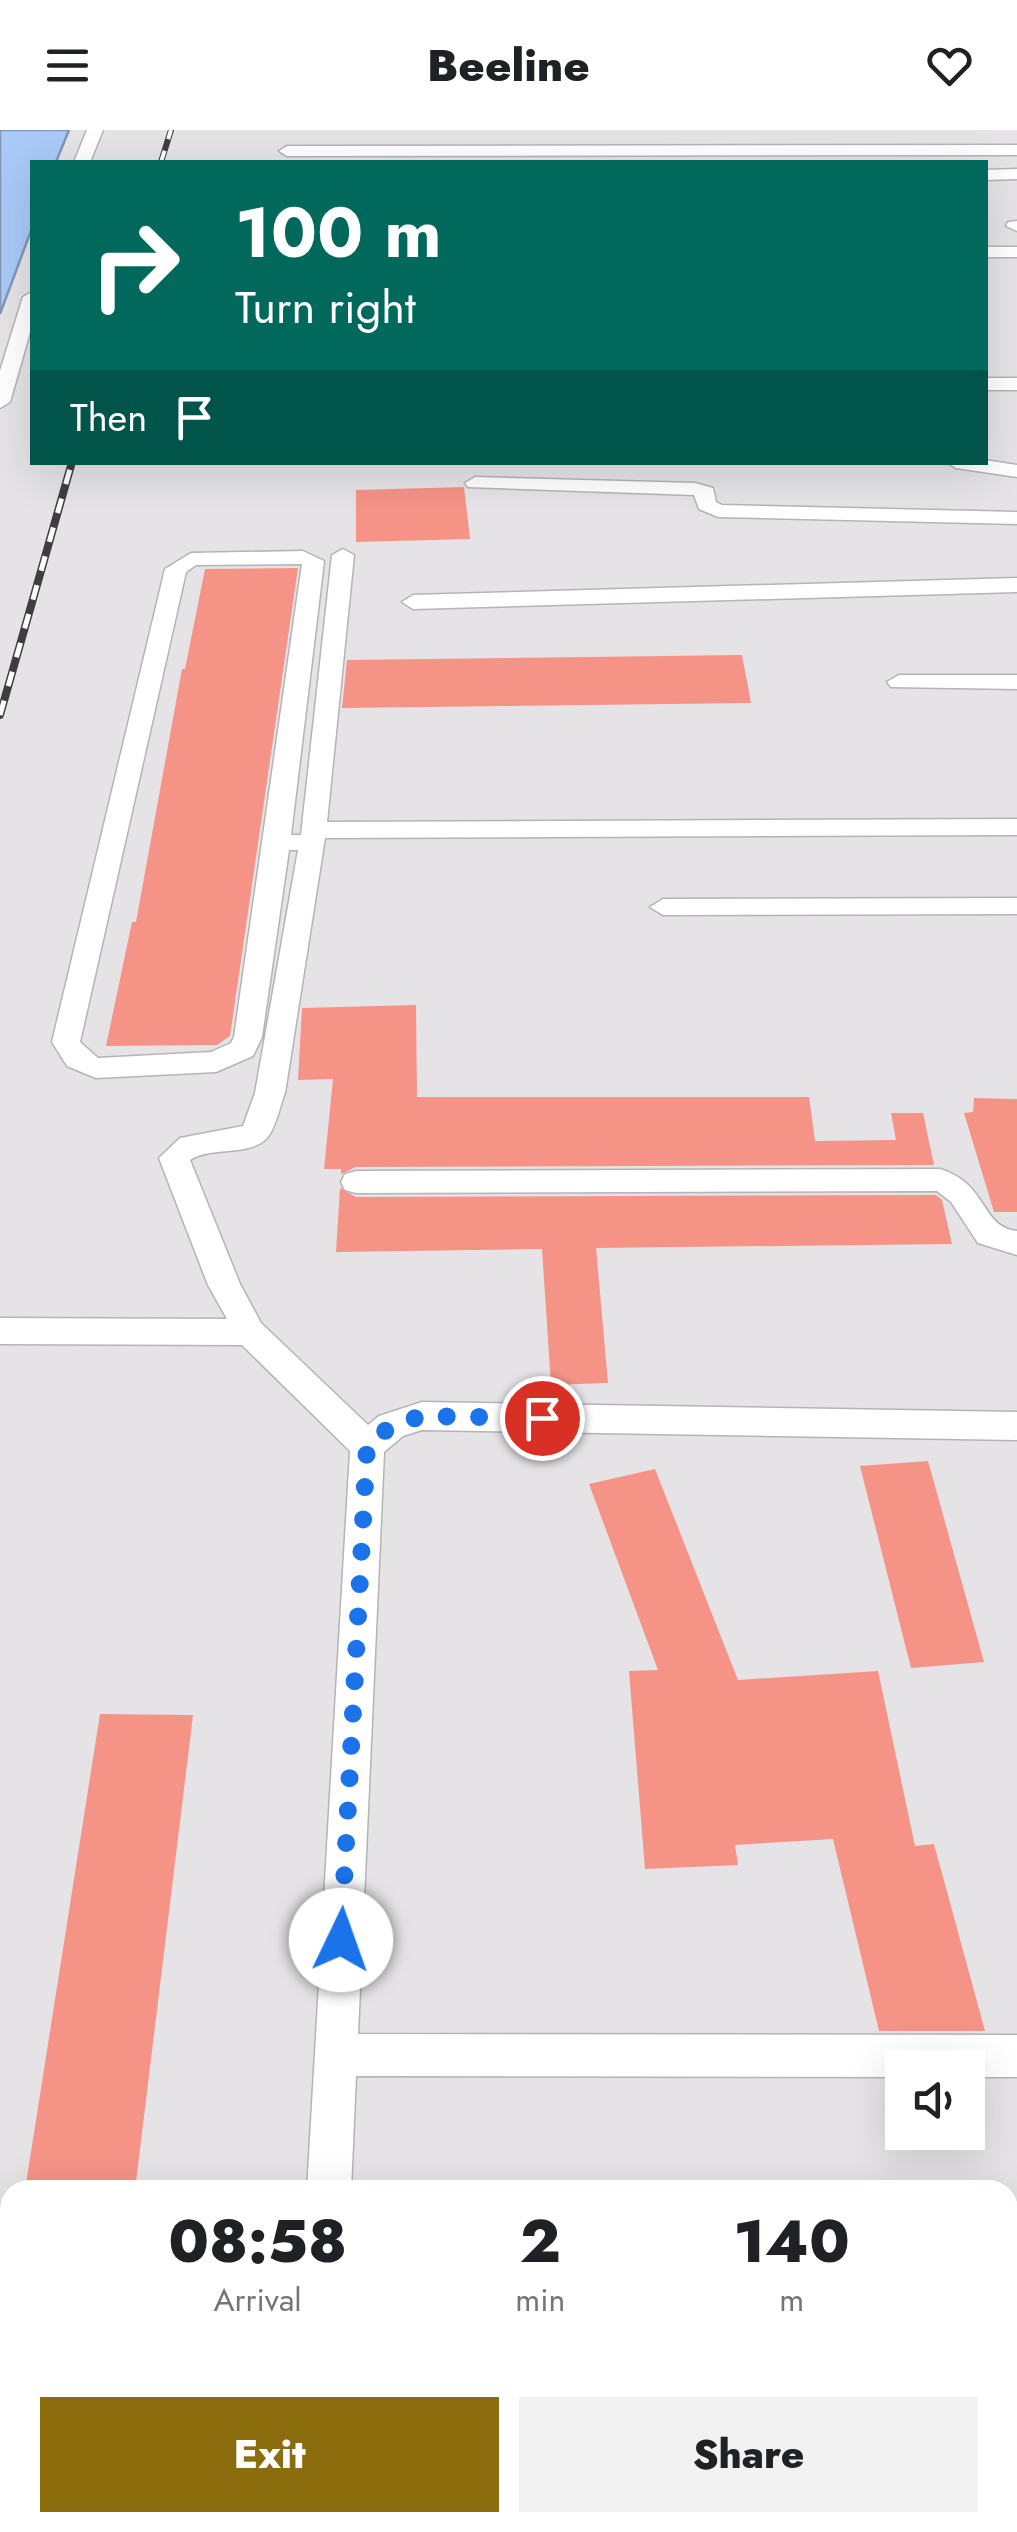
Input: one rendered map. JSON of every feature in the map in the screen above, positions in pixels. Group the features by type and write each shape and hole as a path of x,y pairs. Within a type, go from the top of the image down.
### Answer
{"street":[{"path":"83,160 95,130"},
{"path":"397,150 399,130"},
{"path":"287,151 1017,150"},
{"path":"988,175 1017,174"},
{"path":"988,252 1017,252"},
{"path":"0,402 30,304"},
{"path":"988,384 1017,384"},
{"path":"976,465 1017,471"},
{"path":"475,484 695,489 706,492 706,505 718,511 1017,518"},
{"path":"343,555 313,836 277,1061 258,1129 240,1140 192,1144 174,1158 224,1285 250,1332 367,1446"},
{"path":"303,557 312,561 277,843 248,1038 243,1049 216,1062 96,1068 83,1064 70,1052 66,1042 176,569 191,559 303,557"},
{"path":"413,602 1017,585"},
{"path":"899,682 1017,682"},
{"path":"277,843 313,836 1017,826"},
{"path":"663,906 1017,906"},
{"path":"356,1182 940,1180 958,1188 988,1236 1001,1244 1017,1243"},
{"path":"0,1331 250,1332"},
{"path":"330,2180 367,1446 391,1426 422,1416 1017,1426"},
{"path":"336,2055 1017,2056"}],"water":[{"path":"0,130 69,130 57,160 30,160 30,233 0,314"}],"building":[{"path":"464,487 470,539 356,542 356,490"},
{"path":"298,568 230,1036 217,1045 106,1046 132,922 136,922 182,669 205,569"},
{"path":"742,655 751,703 342,708 347,660"},
{"path":"416,1005 417,1097 809,1097 815,1141 896,1140 891,1113 923,1113 934,1165 356,1167 341,1174 341,1169 324,1169 333,1079 298,1080 302,1008"},
{"path":"974,1098 1017,1099 1017,1212 994,1212 964,1113 973,1112"},
{"path":"340,1188 356,1197 936,1195 942,1200 952,1244 596,1248 608,1383 551,1385 542,1249 336,1252"},
{"path":"928,1461 984,1662 911,1668 860,1466"},
{"path":"655,1469 738,1680 878,1671 915,1846 934,1844 985,2031 879,2031 833,1839 735,1845 738,1865 645,1869 629,1671 658,1670 589,1484"},
{"path":"100,1714 193,1715 136,2180 27,2180"}],"railway":[{"path":"162,160 171,130"},
{"path":"0,715 71,465"}],"route":[{"path":"341,1940 367,1446 391,1426 422,1416 542,1418"}]}
